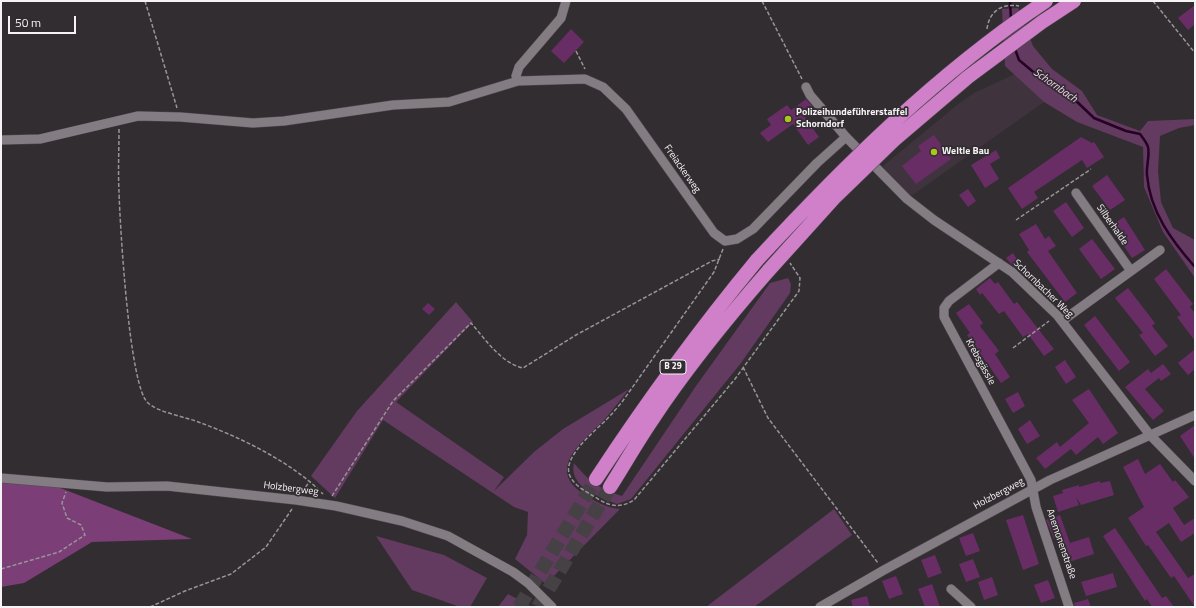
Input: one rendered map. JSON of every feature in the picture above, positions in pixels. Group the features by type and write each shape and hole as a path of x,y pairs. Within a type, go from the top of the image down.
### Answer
{"highway":[{"name":"B 29","path":"596,479 638,415 707,320 757,260 823,189 885,129 958,67 1046,1"},
{"name":"B 29","path":"610,487 652,420 726,320 834,198 894,140 968,77 1042,22 1074,1"}],"street":[{"path":"518,81 516,76 518,67 561,18 566,1"},
{"name":"Freiackerweg","path":"1,140 40,139 138,116 180,117 252,123 284,121 393,105 449,102 518,81 585,79 603,87 626,109 714,233 725,241"},
{"path":"725,241 737,238 754,229 817,163 846,137 810,95 806,87"},
{"name":"Schornbacher Weg","path":"846,137 907,199 934,220 1012,272 1060,318 1150,435 1195,481"},
{"name":"Silberhalde","path":"1076,193 1131,271"},
{"path":"1060,318 1160,250"},
{"name":"Krebsgässle","path":"999,263 949,301 944,308 944,317 1031,480 1033,488"},
{"name":"Holzbergweg","path":"820,607 1033,488 1195,415"},
{"name":"Holzbergweg","path":"1,478 107,487 167,486 333,503 402,521 448,536 513,572 528,583 552,607"},
{"name":"Anemonenstraße","path":"1033,488 1036,507 1069,607"},
{"path":"951,589 971,607"}],"path":[{"path":"145,1 180,117"},
{"path":"762,1 806,87"},
{"path":"1153,1 1195,53"},
{"path":"986,33 989,17 996,9 1006,5 1017,5"},
{"path":"576,51 585,69 585,79"},
{"path":"120,119 119,192 121,237 134,364 141,396 148,404 158,409 202,423 284,463 310,481 333,503 393,401 471,323 505,360 513,365 524,368 576,335 712,261 720,259"},
{"path":"1016,220 1092,169"},
{"path":"725,241 720,259 714,272 622,402 573,455 568,466 569,475 576,485 606,504 617,507 634,500 743,368 798,291 800,278"},
{"path":"1013,348 1060,318"},
{"path":"743,368 768,418 884,570"},
{"path":"150,607 184,591 231,574 266,547 288,517 296,500 310,481"},
{"path":"1,569 59,552 85,535 82,525 67,518 62,503 70,484"}],"shaded area":[{"path":"1018,8 1033,46 1052,69 1082,91 1097,115 1140,131 1148,121 1195,119 1195,125 1179,128 1160,136 1158,171 1161,202 1173,228 1195,240 1195,278 1163,232 1144,187 1143,147 1077,122 1044,102 1005,66 1002,9"},
{"path":"1015,74 1044,102 911,196 890,178 883,166 957,105 974,93"},
{"path":"788,278 791,284 790,293 741,363 631,499 617,504 594,494 580,485 573,471 574,463 595,484 622,496 696,386 770,283"},
{"path":"456,302 473,322 396,402 504,477 494,491 534,452 563,429 629,389 573,454 568,463 567,473 571,483 581,492 604,505 620,509 546,584 515,559 527,535 528,512 514,507 383,420 335,498 311,476 357,411"},
{"path":"1,482 50,484 192,539 92,542 24,583 1,587"},
{"path":"834,509 852,535 754,607 706,607"},
{"path":"376,536 444,555 487,578 470,607 460,607 412,590"},
{"path":"508,594 532,607 498,607"}],"building":[{"path":"1195,5 1195,24 1188,30 1178,18"},
{"path":"571,29 584,42 564,63 551,51"},
{"path":"806,99 814,108 804,116 819,137 808,145 793,124 768,142 760,133 771,125 767,119 787,105 791,110"},
{"path":"934,135 951,159 916,184 902,166 921,151 918,146"},
{"path":"1081,137 1092,143 1094,142 1104,157 1087,168 1082,160 1034,192 1038,198 1022,209 1008,188"},
{"path":"996,150 1000,158 990,164 999,179 985,188 971,165"},
{"path":"1107,175 1125,200 1110,210 1092,186"},
{"path":"968,189 976,201 968,207 959,195"},
{"path":"1066,202 1084,228 1072,237 1053,211"},
{"path":"1124,217 1145,250 1132,258 1110,226"},
{"path":"1036,224 1045,239 1049,236 1056,246 1048,251 1077,293 1065,302 1027,252 1029,250 1019,234"},
{"path":"1092,239 1115,269 1101,279 1079,249"},
{"path":"1013,253 1018,261 1012,265 1006,258"},
{"path":"1166,269 1193,304 1190,307 1195,313 1195,341 1177,317 1181,315 1154,279"},
{"path":"990,278 995,284 998,282 1014,304 1017,302 1054,349 1044,356 1028,334 1023,337 1004,311 999,314 982,293 980,295 976,289"},
{"path":"1128,288 1155,323 1152,326 1168,346 1155,356 1139,335 1143,333 1115,298"},
{"path":"428,303 435,309 429,315 422,309"},
{"path":"969,304 983,323 980,326 999,351 995,354 1010,377 1001,383 967,335 970,333 956,313"},
{"path":"1095,316 1130,362 1119,371 1084,325"},
{"path":"1195,349 1195,369 1188,375 1178,363"},
{"path":"1065,360 1076,377 1066,384 1055,367"},
{"path":"1163,364 1171,374 1161,381 1159,378 1145,389 1164,411 1153,420 1125,387 1148,369 1151,373"},
{"path":"1089,389 1118,433 1103,444 1098,437 1076,455 1071,449 1045,469 1036,458 1057,442 1060,447 1089,423 1072,400"},
{"path":"1018,392 1025,406 1013,413 1005,399"},
{"path":"1030,420 1040,436 1027,444 1018,429"},
{"path":"1195,425 1195,459 1180,436"},
{"path":"1138,459 1145,474 1160,464 1173,482 1175,480 1189,497 1173,508 1184,525 1195,518 1195,533 1181,542 1169,523 1156,532 1188,578 1195,574 1195,607 1174,576 1171,578 1148,545 1146,546 1128,518 1144,507 1123,467"},
{"path":"1100,481 1100,483 1110,481 1114,495 1081,505 1076,497 1079,505 1058,512 1053,496 1063,493 1062,490"},
{"path":"1023,515 1039,564 1023,570 1006,520"},
{"path":"1060,515 1070,543 1089,537 1094,554 1066,563 1058,538 1054,539 1046,520"},
{"path":"1115,528 1162,598 1166,596 1174,607 1152,607 1147,599 1145,601 1103,536"},
{"path":"973,533 980,551 966,556 959,538"},
{"path":"935,555 942,573 928,578 921,560"},
{"path":"973,559 980,577 966,582 959,564"},
{"path":"1113,573 1117,587 1086,596 1081,582"},
{"path":"896,576 903,594 889,599 882,581"},
{"path":"992,577 998,595 984,600 978,582"},
{"path":"1048,580 1055,598 1041,603 1034,585"},
{"path":"932,584 940,607 925,607 918,589"},
{"path":"867,596 870,607 853,607 851,600"},
{"path":"1088,599 1091,607 1075,607 1074,603"}],"waterway":[{"name":"Schornbach","path":"1010,1 1011,20"},
{"name":"Schornbach","path":"1015,49 1019,60 1049,85 1073,98 1094,118 1126,131 1140,134 1148,147 1149,154 1147,175 1149,189 1157,214 1170,236 1195,267"}],"tunnel":[{"path":"519,607 596,479"},
{"path":"538,607 610,487"}],"place":[{"name":"Polizeihundeführerstaffel Schorndorf","path":"788,119"},
{"name":"Weltle Bau","path":"934,152"}]}
